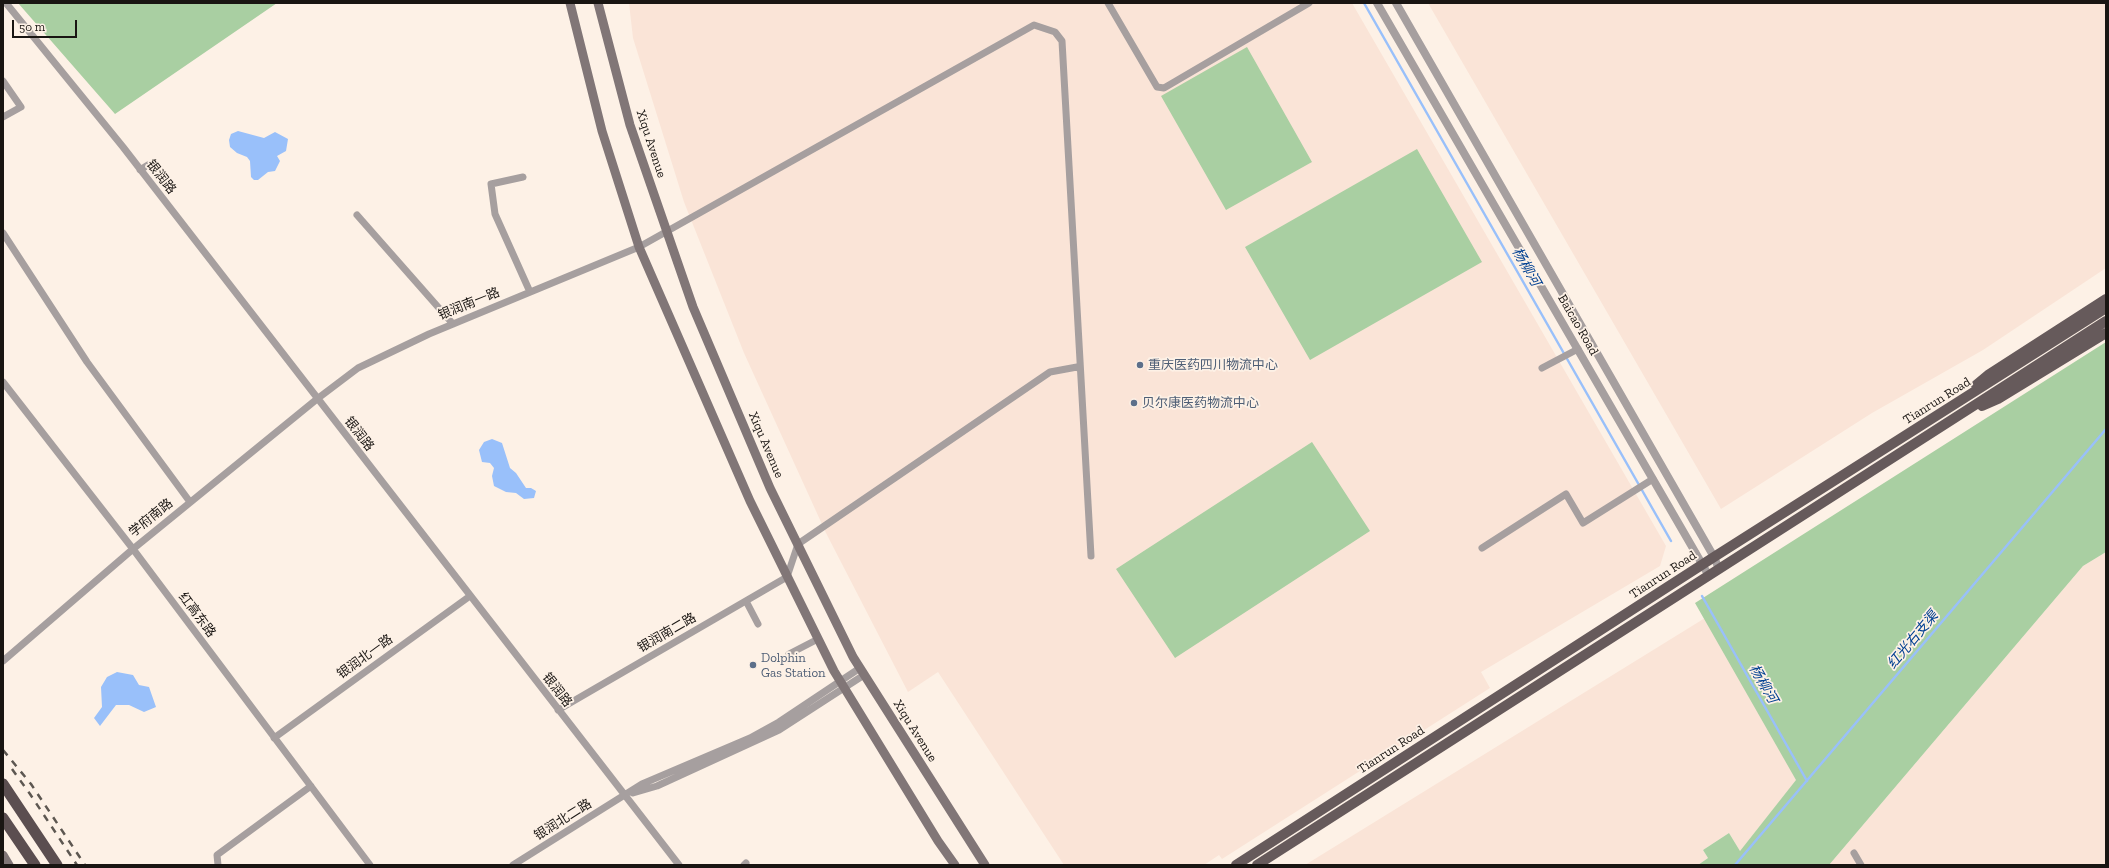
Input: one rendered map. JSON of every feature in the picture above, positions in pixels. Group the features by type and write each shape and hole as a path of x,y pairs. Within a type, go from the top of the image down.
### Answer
{"highway":[{"path":"3,784 57,865"},
{"path":"3,818 34,865"}],"main road":[{"path":"570,3 602,131 639,247 750,501 818,640 842,685 938,841 955,865"},
{"name":"Xiqu Avenue","path":"598,3 630,125 693,307 770,488 862,671 985,865"},
{"path":"1953,406 1988,375 2106,299"},
{"name":"Tianrun Road","path":"1236,865 1714,557 2106,308"},
{"name":"Tianrun Road","path":"1257,865 2106,321"},
{"path":"1953,419 1998,399 2106,333"},
{"path":"3,856 9,865"}],"street":[{"name":"银润路","path":"6,3 140,170 679,865"},
{"path":"1108,3 1157,87 1164,88 1309,3"},
{"name":"Baicao Road","path":"1377,3 1709,576"},
{"name":"Baicao Road","path":"1396,3 1714,557 1719,569"},
{"name":"银润南一路","path":"317,399 358,368 453,324 639,247 667,233 1034,25 1055,32 1062,41 1090,556"},
{"path":"3,81 21,107 3,117"},
{"path":"140,170 148,165"},
{"path":"523,177 491,184 495,214 530,292"},
{"path":"357,215 453,324"},
{"path":"3,234 87,362 190,502"},
{"path":"1542,368 1578,349"},
{"path":"787,577 798,544 1050,372 1077,367 1080,369"},
{"name":"红高东路","path":"3,382 132,549 370,865"},
{"name":"学府南路","path":"3,661 132,549 317,399"},
{"path":"1482,548 1566,494 1583,523 1653,479"},
{"name":"银润南二路","path":"558,710 787,577"},
{"name":"银润北一路","path":"274,738 470,596"},
{"path":"746,601 758,624"},
{"path":"789,654 818,640"},
{"name":"银润北二路","path":"512,865 642,784 750,738 842,685 862,671"},
{"path":"218,865 216,855 311,786"},
{"path":"1854,853 1861,865"}],"shaded area":[{"path":"629,3 1352,3 1666,546 1660,566 1481,672 1490,688 1222,859 1219,855 1204,865 1064,865 938,672 908,692 826,533 744,353 684,202 633,38"},
{"path":"1428,3 2106,3 2106,268 1983,350 1872,413 1721,509"},
{"path":"2106,552 2106,865 1829,865 2083,566"},
{"path":"1705,618 1797,780 1740,851 1729,833 1703,850 1708,858 1698,865 1305,865"}],"green space":[{"path":"18,3 277,3 115,114"},
{"path":"1247,47 1312,162 1226,210 1161,96"},
{"path":"1417,149 1482,262 1310,360 1245,247"},
{"path":"2106,342 2106,552 2083,566 1829,865 1698,865 1708,858 1703,850 1729,833 1740,851 1796,780 1695,603"},
{"path":"1312,442 1370,531 1175,658 1116,569"}],"water":[{"path":"238,131 264,138 275,132 288,139 286,151 277,156 280,161 275,171 268,172 258,180 254,180 251,177 250,161 247,157 237,153 230,147 229,140 231,134"},
{"path":"492,439 502,443 510,468 516,473 526,488 531,488 536,491 534,498 524,499 516,493 506,492 494,486 492,476 494,468 490,463 482,462 479,450 484,442"},
{"path":"117,672 133,675 139,685 149,687 156,707 144,712 129,705 116,705 100,726 94,718 102,707 101,687 107,677"}],"waterway":[{"name":"杨柳河","path":"1364,3 1671,541"},
{"name":"红光右支渠","path":"1735,865 2106,429"},
{"name":"杨柳河","path":"1702,596 1807,781"}],"railway":[{"path":"3,750 31,784 85,865"},
{"path":"12,769 77,865"}],"place":[{"name":"重庆医药四川物流中心","path":"1140,365"},
{"name":"贝尔康医药物流中心","path":"1134,403"},
{"name":"Dolphin Gas Station","path":"753,665"}]}
